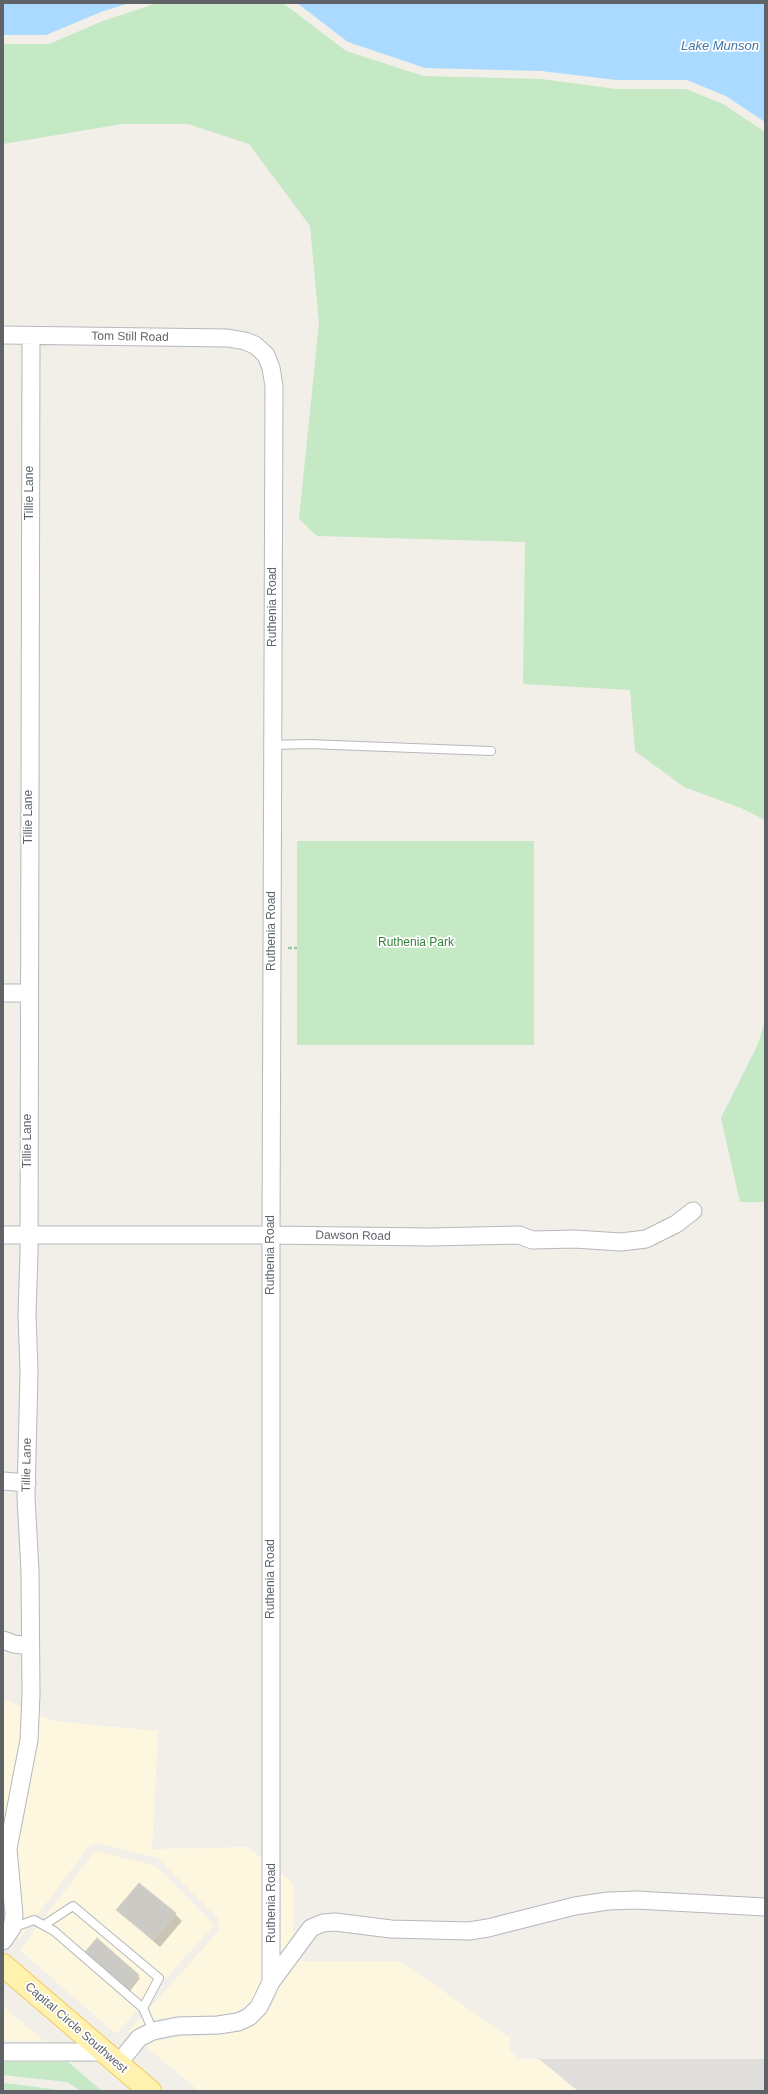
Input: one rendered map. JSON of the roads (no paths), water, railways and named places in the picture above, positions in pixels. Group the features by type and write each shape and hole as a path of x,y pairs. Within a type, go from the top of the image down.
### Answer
{"main road":[{"name":"Capital Circle Southwest","path":"3,1965 150,2091"}],"street":[{"name":"Tom Still Road","path":"3,335 228,338 245,341 255,345"},
{"name":"Tillie Lane","path":"8,1935 14,1915 8,1849 29,1740 30,1572 27,1483 31,336"},
{"name":"Ruthenia Road","path":"111,2058 139,2038 153,2031 178,2026 218,2025 238,2022 249,2017 260,2007 271,1982 271,1235 274,386 272,368 266,356 255,345"},
{"path":"3,993 29,993"},
{"name":"Dawson Road","path":"3,1235 271,1235 422,1237 519,1235 532,1240 574,1239 621,1242 646,1239 676,1224 693,1211"},
{"path":"3,1481 27,1483"},
{"path":"3,1640 14,1644 30,1646"},
{"path":"271,1982 312,1928 323,1923 335,1922 391,1929 469,1931 488,1928 575,1906 608,1901 636,1900 765,1907"},
{"path":"3,2052 111,2058"}],"lane":[{"path":"272,745 308,744 491,751"},
{"path":"44,1926 73,1906 158,1978 143,2008"},
{"path":"8,1935 34,1920 54,1931 143,2008 153,2031"}],"water":[{"path":"3,3 129,3 101,12 46,35 3,35"},
{"name":"Lake Munson","path":"297,3 765,3 765,122 726,96 687,80 616,80 541,71 425,68 348,42"}],"park label":[{"name":"Ruthenia Park","path":"416,943"}]}
